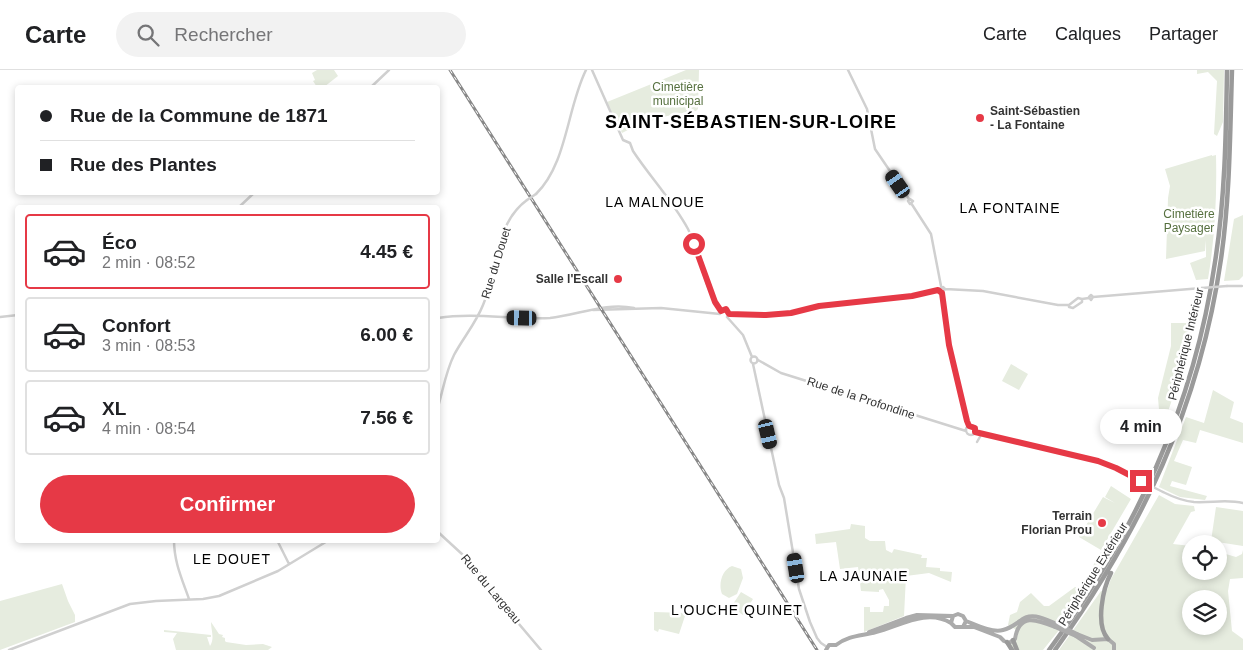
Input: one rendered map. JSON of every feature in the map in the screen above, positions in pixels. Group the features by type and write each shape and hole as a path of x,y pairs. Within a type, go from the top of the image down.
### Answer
{"highway":[{"name":"Périphérique Intérieur","path":"1049,650 1101,574 1136,512 1167,444 1190,375 1210,297 1218,241 1223,185 1227,70"},
{"name":"Périphérique Extérieur","path":"1055,650 1117,557 1146,504 1173,441 1192,387 1206,335 1219,274 1227,209 1232,70"},
{"path":"1108,638 1103,632 1102,598 1105,584 1117,562 1117,557"},
{"path":"1044,650 1053,640 1057,639"},
{"path":"1013,640 1017,650"},
{"path":"1007,642 1012,650"}],"main road":[{"path":"867,634 918,615 962,615 966,620 993,630 1010,629 1022,619 1032,616 1043,618 1076,635 1089,639 1108,638 1114,644 1114,650"},
{"path":"951,623 953,616"},
{"path":"827,648 830,644 836,645 848,637 880,631 918,619 941,618 956,628 974,627 1002,638 1007,642 1013,640 1014,632 1021,624 1032,619 1056,625"},
{"path":"964,627 966,620"},
{"path":"1010,629 1014,632"},
{"path":"1002,638 1003,630"},
{"path":"1076,635 1094,649 1098,640"},
{"path":"836,645 839,650"}],"street":[{"path":"373,85 389,70"},
{"path":"848,70 867,109 875,149 909,199 912,200 931,234 942,286 945,289 984,291 1049,304 1069,305 1078,298 1089,298 1092,300 1093,297 1243,285"},
{"name":"Rue du Douet","path":"440,399 453,357 485,302 505,228 516,210 545,184 555,164 586,71 592,71"},
{"path":"592,71 623,140 630,143 632,151 676,210 689,232 723,318 728,316 791,313 819,306 912,296 938,290 942,286"},
{"path":"241,205 252,195"},
{"path":"945,289 942,293 949,345 969,426 966,431 970,435 975,432"},
{"path":"938,290 942,293"},
{"path":"440,318 478,316 550,318 602,308 661,308 721,312 726,309 728,316 743,335 752,357 750,360 753,364 779,485 784,498 802,597 816,636 827,648"},
{"path":"593,310 634,308"},
{"path":"0,317 15,315"},
{"path":"752,357 758,360 753,364"},
{"name":"Rue de la Profondine","path":"758,360 781,373 966,431"},
{"path":"969,426 974,427 975,432 981,435 1098,461 1177,499 1190,502 1231,501 1243,503"},
{"path":"977,442 981,435"},
{"name":"Rue du Largeau","path":"440,534 475,566 497,598 541,650"},
{"path":"174,543 175,558 187,599"},
{"path":"279,543 290,564"},
{"path":"9,650 130,604 149,601 203,599 219,596 281,570 325,543"}],"green space":[{"path":"317,70 334,70 338,76 327,85 316,85 312,73"},
{"name":"Cimetière municipal","path":"686,70 699,70 698,109 696,111 658,119 622,133 607,102"},
{"path":"1197,70 1224,70 1223,122 1217,136 1214,134 1217,81 1208,72 1197,74"},
{"name":"Cimetière Paysager","path":"1216,155 1216,186 1214,232 1208,279 1196,280 1190,263 1206,257 1206,240 1205,251 1166,259 1170,186 1165,169"},
{"path":"1243,215 1243,276 1239,280 1224,281 1234,219"},
{"path":"1171,323 1193,323 1180,377 1165,420 1160,421 1158,398 1171,346"},
{"path":"1011,364 1028,374 1019,390 1002,381"},
{"path":"1213,390 1234,402 1230,418 1243,423 1243,443 1200,430 1196,443 1183,440 1174,461 1192,467 1186,485 1172,481 1170,486 1207,496 1205,500 1180,497 1159,487 1186,417 1204,423"},
{"name":"Terrain Florian Prou","path":"1111,486 1131,499 1101,550 1079,537 1103,497 1115,503 1105,497"},
{"path":"1159,495 1175,504 1194,506 1195,511 1191,512 1173,544 1182,545 1182,580 1227,580 1227,554 1236,557 1242,554 1243,550 1243,578 1230,579 1228,591 1232,631 1243,639 1243,650 1059,650 1101,591 1107,590 1111,579"},
{"path":"1216,507 1243,511 1243,546 1227,544 1227,535 1212,535"},
{"path":"851,524 865,526 865,538 870,541 885,541 886,550 892,553 894,549 922,555 921,558 927,558 926,567 940,568 940,571 952,572 951,582 929,573 906,576 904,616 864,632 864,607 870,607 870,612 883,612 884,606 889,606 889,600 883,589 879,590 879,592 861,591 858,567 840,569 836,542 816,544 815,534 850,529"},
{"path":"1101,552 1109,556 1064,624 1043,650 1011,650 1007,645 1016,642 1018,631 1008,625 1010,615 1017,612 1020,602 1031,593 1044,606 1049,606 1075,587 1080,588"},
{"path":"732,566 741,569 743,578 737,594 729,598 722,594 721,582 723,574"},
{"path":"62,584 75,615 75,622 0,650 0,601"},
{"path":"741,592 753,599 743,615 731,607"},
{"path":"654,612 686,613 679,634 659,629 658,632 654,630"},
{"path":"211,622 219,634 223,635 222,637 225,638 226,642 246,645 263,644 272,647 268,650 176,650 173,639 177,633 164,632 164,630 211,635 211,637 207,637 210,646 213,637"}],"railway":[{"path":"450,70 817,650"}],"place":[{"name":"Saint-Sébastien - La Fontaine","path":"980,118"},
{"name":"Salle l'Escall","path":"618,279"},
{"name":"Terrain Florian Prou","path":"1102,523"}],"district":[{"name":"SAINT-SÉBASTIEN-SUR-LOIRE","path":"751,122"},
{"name":"LA MALNOUE","path":"655,202"},
{"name":"LA FONTAINE","path":"1010,208"},
{"name":"LE DOUET","path":"232,559"},
{"name":"LA JAUNAIE","path":"864,576"},
{"name":"L'OUCHE QUINET","path":"737,610"}],"route":[{"path":"694,244 715,302 721,311 726,309 729,314 766,315 791,313 819,306 912,296 938,290 942,293 949,345 967,421 969,426 976,429 975,432 981,435 1098,461 1141,481"}]}
